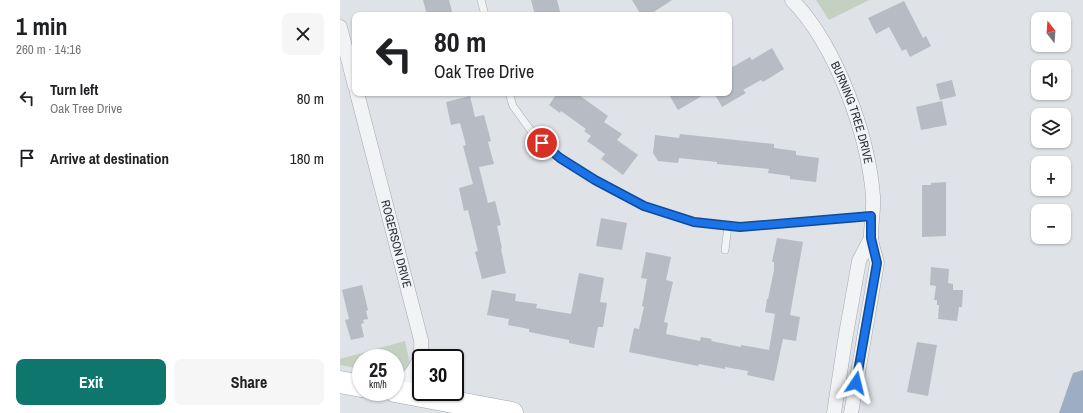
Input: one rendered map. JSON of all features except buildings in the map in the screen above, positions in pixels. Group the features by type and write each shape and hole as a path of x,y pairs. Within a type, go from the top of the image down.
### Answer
{"main road":[{"path":"340,382 352,384"},
{"path":"404,394 512,413"}],"street":[{"name":"BURNING TREE DRIVE","path":"792,0 802,10 831,55 851,102 866,150 873,198 871,238 877,263 851,413"},
{"path":"340,27 352,74"},
{"name":"ROGERSON DRIVE","path":"358,96 421,340 417,366 404,381"},
{"name":"BURNING TREE DRIVE","path":"834,413 859,261 871,238"}],"lane":[{"path":"481,0 485,12"},
{"path":"510,96 513,106 534,135 560,158 595,180 644,206 694,222 740,227 871,216"},
{"path":"725,250 728,226"}],"green space":[{"path":"816,0 869,0 829,20"},
{"path":"405,341 412,378 404,376 404,349 376,349"},
{"path":"352,356 352,367 340,365 340,359"}],"water":[{"path":"1083,370 1083,413 1059,413 1073,373"}],"route":[{"path":"542,143 560,158 595,180 644,206 694,222 740,227 871,216 871,238 877,263 856,383"}]}
